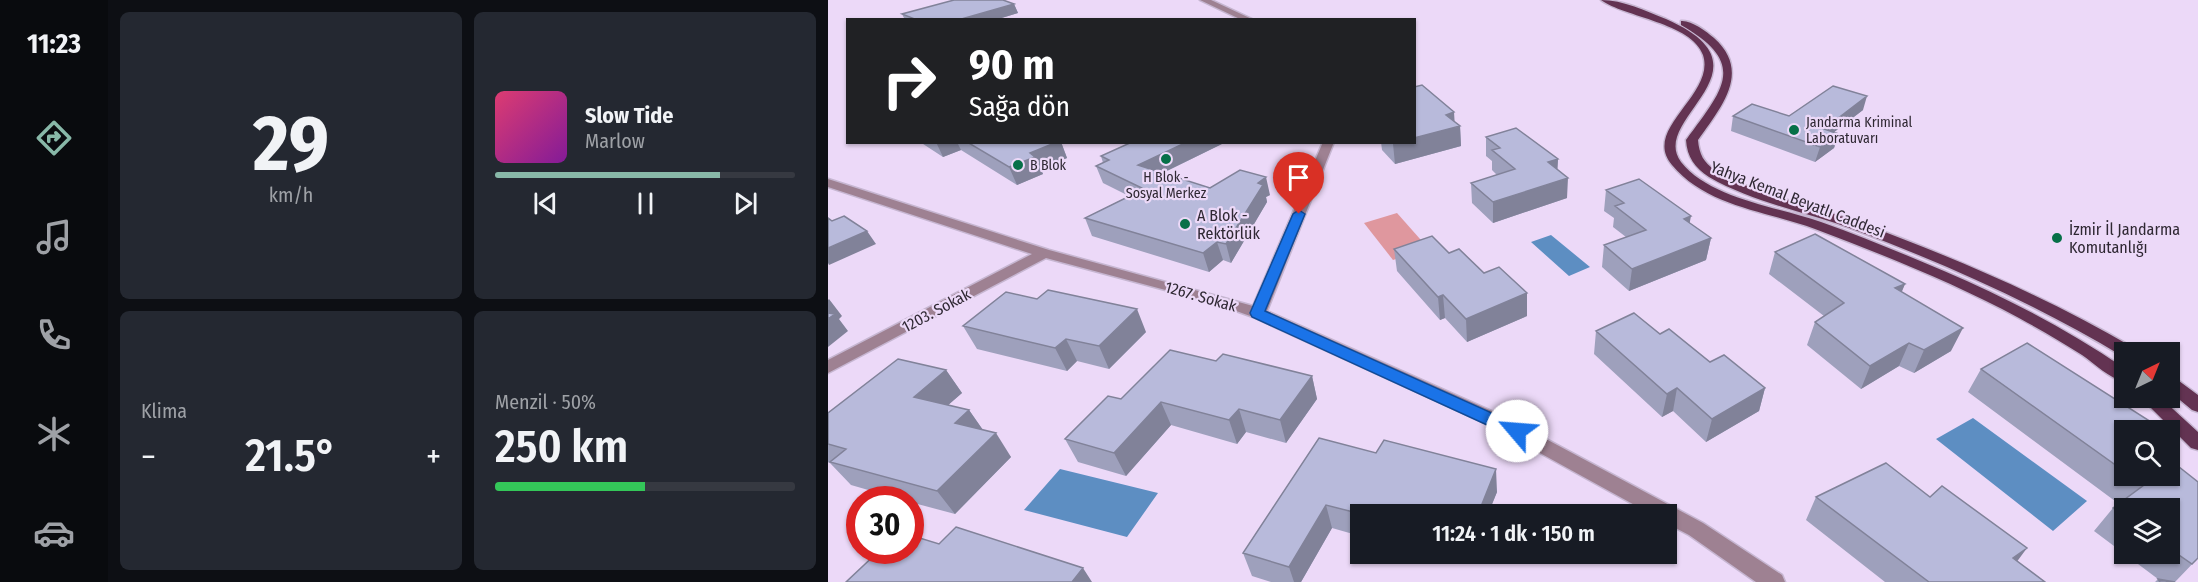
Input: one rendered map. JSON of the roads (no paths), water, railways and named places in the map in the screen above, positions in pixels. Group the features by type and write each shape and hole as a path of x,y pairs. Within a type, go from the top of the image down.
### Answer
{"main road":[{"name":"Yahya Kemal Beyatlı Caddesi","path":"1605,0 1670,25 1690,36 1708,54 1709,66 1701,91 1672,131 1669,140 1668,149 1673,159 1690,176 1720,193 1874,247 1997,300 2074,341 2114,369"},
{"name":"Yahya Kemal Beyatlı Caddesi","path":"1624,0 1695,28 1716,41 1727,55 1729,72 1722,93 1692,140 1695,157 1700,165 1743,188 1834,217 1963,268 2072,319 2114,344"},
{"path":"2180,391 2198,405"},
{"path":"2161,408 2198,443"}],"street":[{"path":"1204,0 1245,18"},
{"path":"1257,313 1328,144"},
{"name":"1267. Sokak","path":"828,183 1044,253 1219,300 1257,313 1497,421 1696,529 1774,582"},
{"name":"1203. Sokak","path":"828,367 1044,253"}],"water":[{"path":"1551,235 1590,267 1569,276 1531,242"},
{"path":"1973,418 2087,501 2053,531 1936,439"},
{"path":"1060,469 1158,493 1127,537 1024,510"}],"place":[{"name":"Jandarma Kriminal Laboratuvarı","path":"1794,130"},
{"name":"H Blok - Sosyal Merkez","path":"1166,159"},
{"name":"B Blok","path":"1018,165"},
{"name":"A Blok - Rektörlük","path":"1185,224"},
{"name":"İzmir İl Jandarma Komutanlığı","path":"2057,238"}]}
